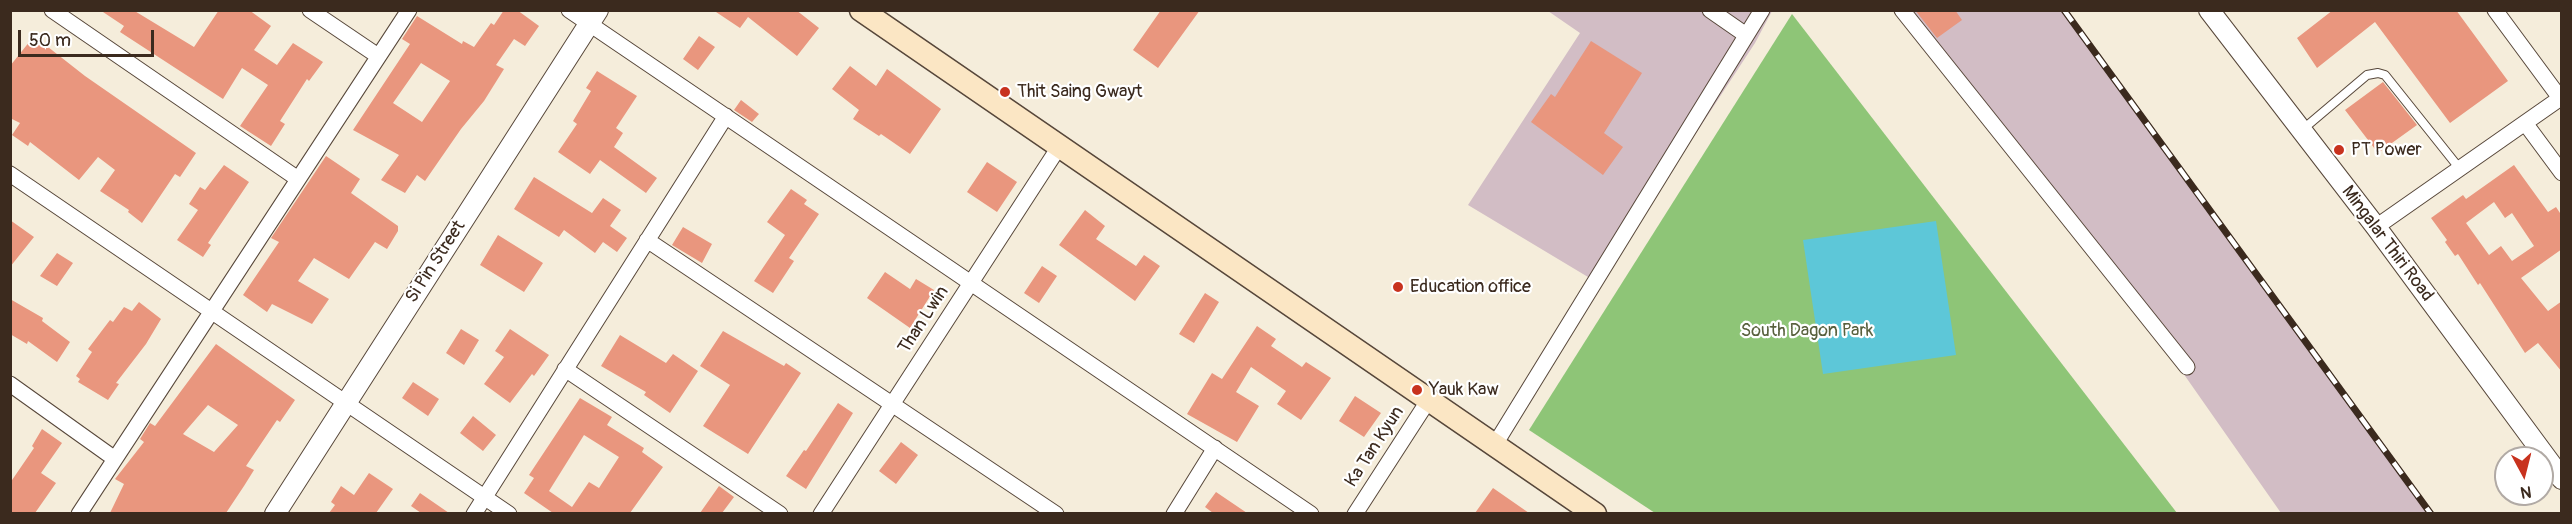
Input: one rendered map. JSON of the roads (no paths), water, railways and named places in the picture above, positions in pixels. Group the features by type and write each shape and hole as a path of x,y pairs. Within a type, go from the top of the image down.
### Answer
{"main road":[{"path":"861,10 1428,401 1595,513"}],"street":[{"path":"52,10 298,179"},
{"path":"310,10 378,56"},
{"path":"79,513 409,10"},
{"path":"569,10 594,17 726,116 1311,513"},
{"path":"1710,10 1746,35"},
{"path":"1494,446 1762,10"},
{"path":"1902,10 2187,367"},
{"path":"2376,227 2561,98 2495,10"},
{"name":"Mingalar Thiri Road","path":"2212,11 2376,227 2562,479"},
{"name":"Si Pin Street","path":"275,513 594,17"},
{"path":"474,513 726,116"},
{"path":"2525,123 2562,173"},
{"name":"Than Lwin","path":"822,513 1059,147"},
{"path":"10,174 509,513"},
{"path":"647,240 1056,513"},
{"path":"565,369 780,513"},
{"path":"10,384 115,459"},
{"name":"Ka Tan Kyun","path":"1355,513 1428,401"},
{"path":"1174,513 1215,448"}],"lane":[{"path":"2301,130 2367,75 2378,73 2385,75 2460,168"}],"water":[{"path":"1936,221 1956,355 1823,374 1803,240"}],"railway":[{"path":"2064,10 2431,514"}],"place":[{"name":"Thit Saing Gwayt","path":"1005,92"},
{"name":"PT Power","path":"2339,150"},
{"name":"Education office","path":"1398,287"},
{"name":"Yauk Kaw","path":"1417,390"}],"park label":[{"name":"South Dagon Park","path":"1807,331"}]}
